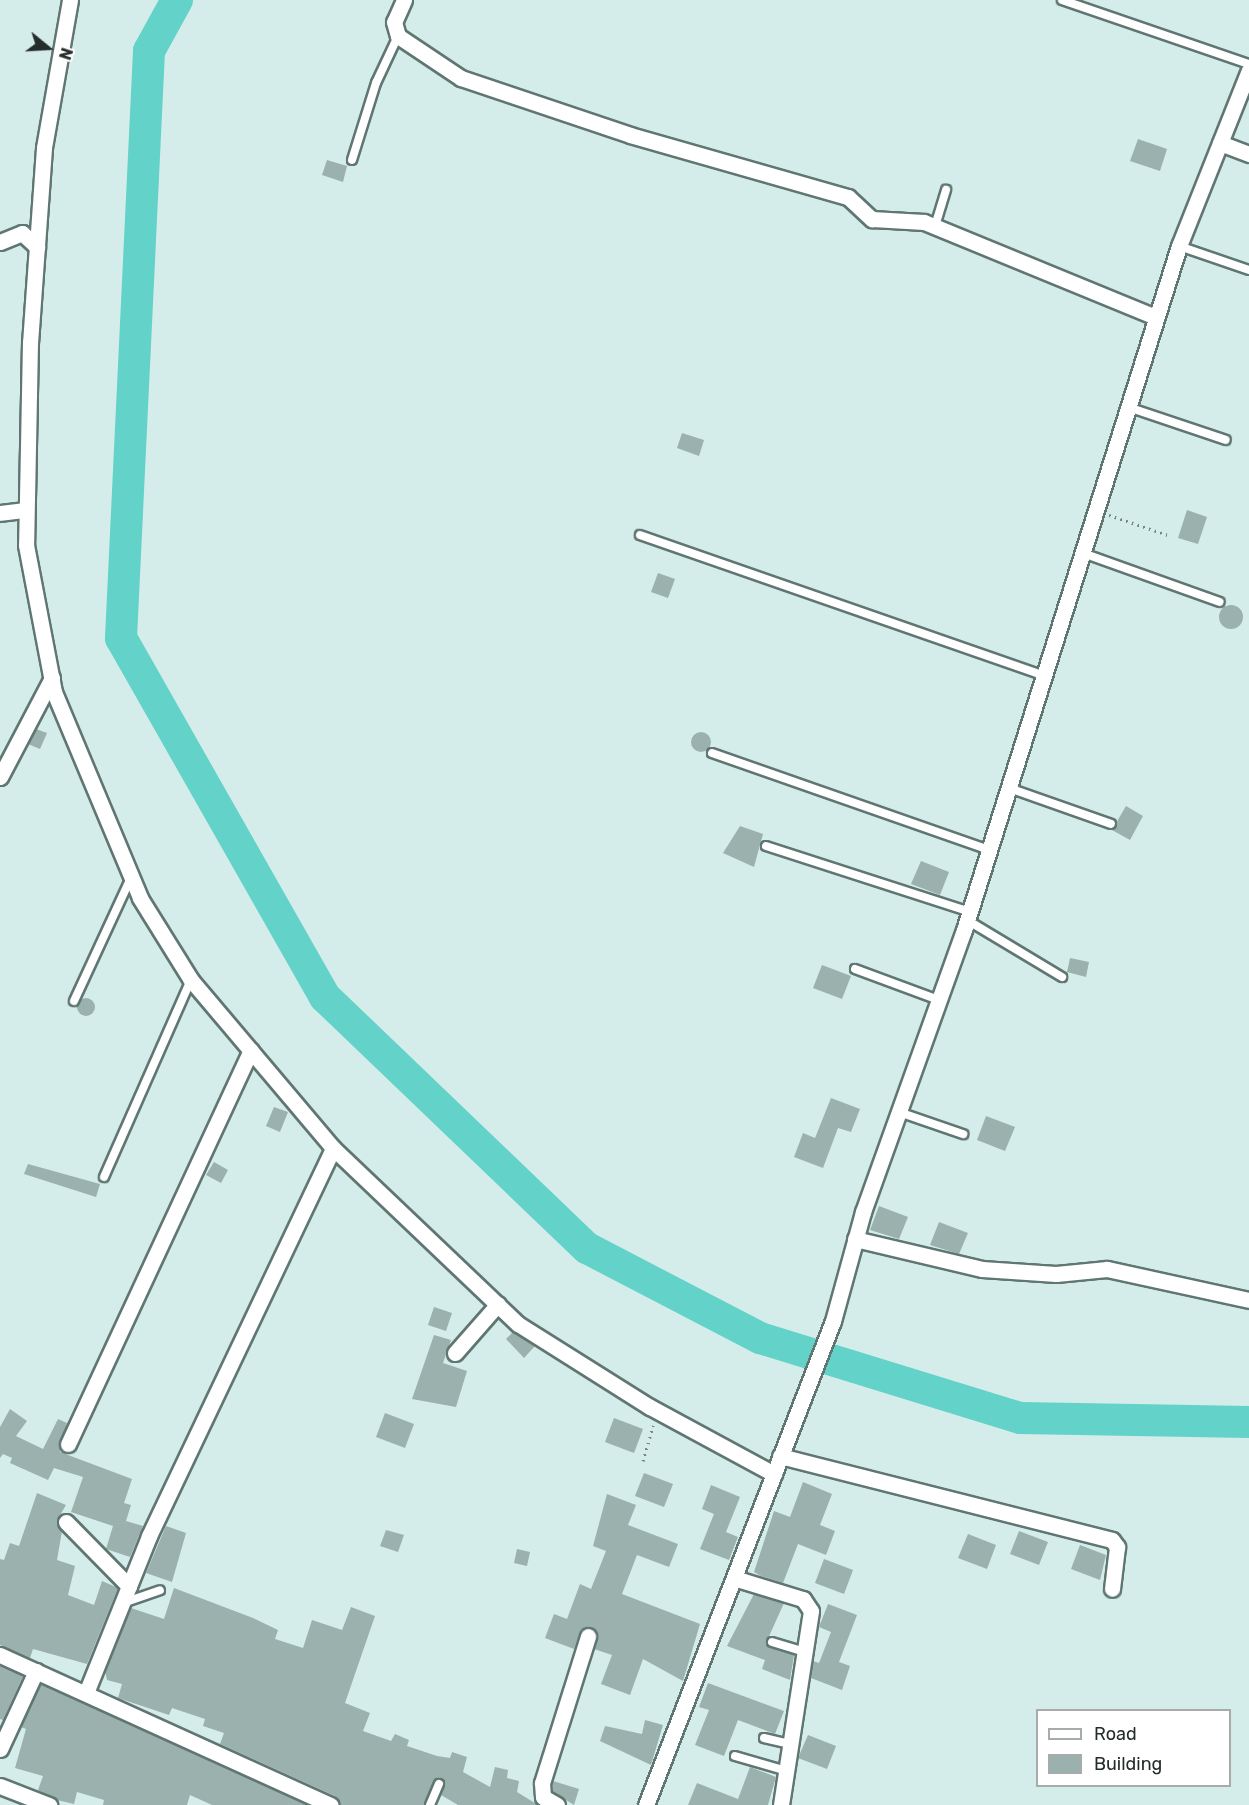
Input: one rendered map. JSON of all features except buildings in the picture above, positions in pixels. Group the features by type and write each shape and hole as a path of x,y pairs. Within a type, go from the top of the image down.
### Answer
{"street":[{"path":"70,0 44,148 24,510 52,678 98,806 131,878 191,980 333,1148 518,1324 660,1413 774,1474"},
{"path":"404,0 394,22 398,36 426,59 490,90 848,197 872,219 935,226 1156,317"},
{"path":"646,1805 705,1645 737,1579 780,1456 833,1321 855,1239 969,916 1179,246 1249,70"},
{"path":"1220,143 1249,154"},
{"path":"0,242 22,233 37,247"},
{"path":"0,513 24,510"},
{"path":"0,777 52,678"},
{"path":"68,1444 251,1050"},
{"path":"86,1693 129,1586 333,1148"},
{"path":"855,1239 982,1269 1056,1274 1107,1269 1249,1300"},
{"path":"455,1353 498,1304"},
{"path":"780,1456 1112,1540 1117,1548 1112,1589"},
{"path":"66,1522 129,1586"},
{"path":"737,1579 809,1603 793,1744 781,1805"},
{"path":"557,1805 543,1797 542,1783 588,1636"},
{"path":"0,1655 331,1805"},
{"path":"0,1749 36,1671"},
{"path":"0,1786 49,1805"}],"lane":[{"path":"1062,0 1249,64"},
{"path":"352,160 376,83 398,36"},
{"path":"935,226 946,190"},
{"path":"1179,246 1249,270"},
{"path":"1127,406 1226,440"},
{"path":"640,535 1044,676"},
{"path":"1083,553 1220,602"},
{"path":"712,753 989,850"},
{"path":"1009,788 1111,825"},
{"path":"766,846 969,916 1062,977"},
{"path":"74,1001 131,878"},
{"path":"855,969 939,1000"},
{"path":"104,1177 191,980"},
{"path":"899,1112 963,1134"},
{"path":"122,1604 160,1590"},
{"path":"772,1642 805,1652"},
{"path":"764,1738 793,1744"},
{"path":"735,1756 788,1771"},
{"path":"430,1805 439,1784"}],"path":[{"path":"1096,510 1171,536"},
{"path":"643,1461 660,1413"}],"waterway":[{"path":"177,0 149,51 121,638 325,997 587,1248 760,1338 1020,1418 1249,1422"}]}
